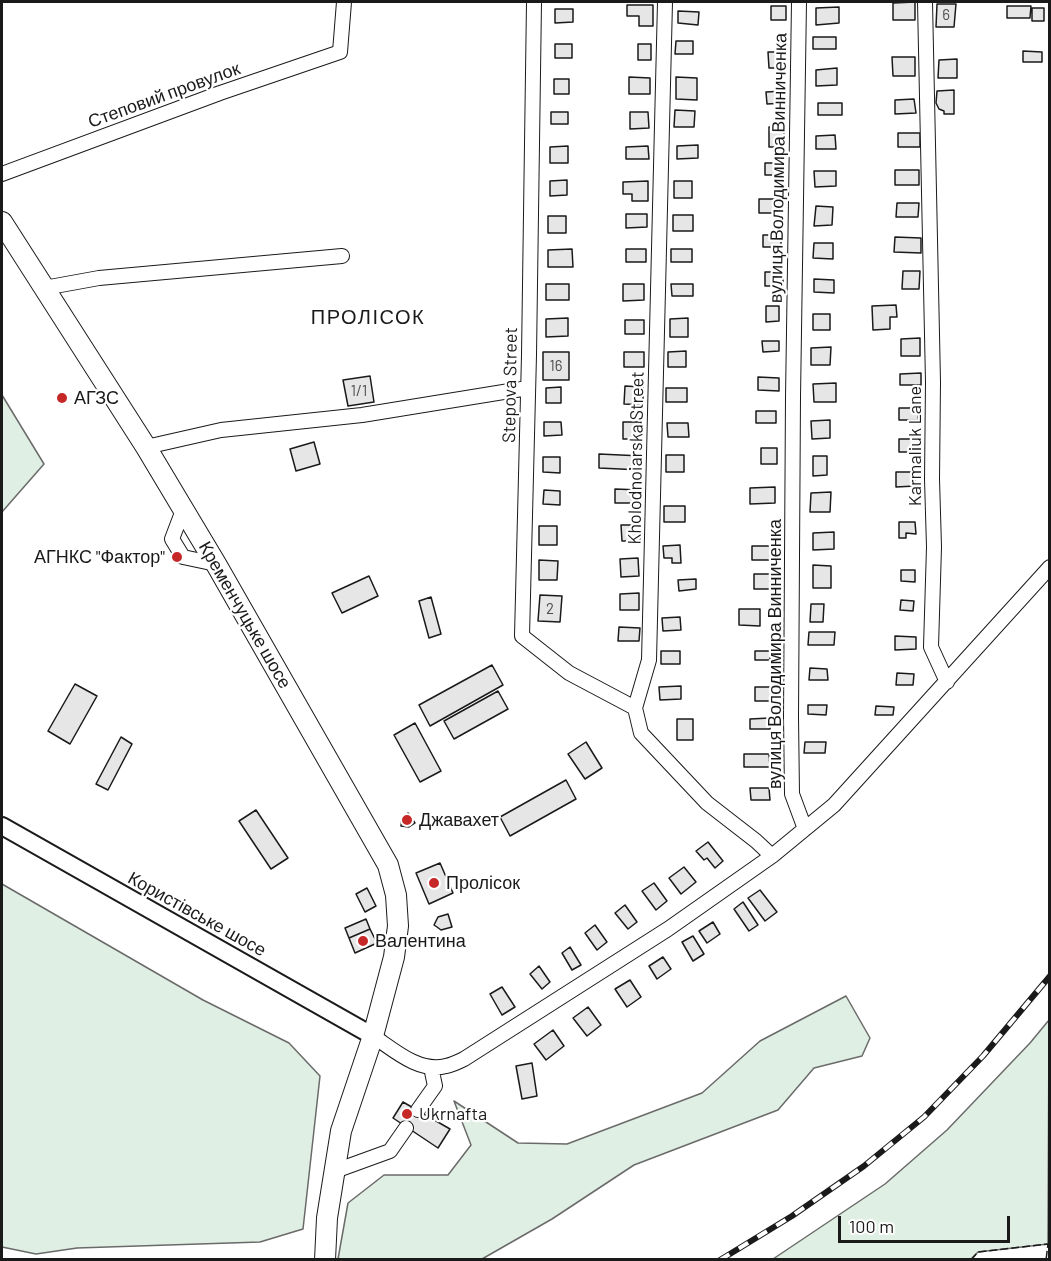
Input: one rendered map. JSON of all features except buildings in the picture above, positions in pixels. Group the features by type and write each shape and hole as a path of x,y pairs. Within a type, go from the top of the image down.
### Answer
{"highway":[{"name":"Кременчуцьке шосе","path":"2,222 146,447 216,564 388,865 396,895 398,926 394,957 374,1036 341,1131 327,1218 325,1260"}],"main road":[{"name":"Користівське шосе","path":"2,826 374,1036"}],"street":[{"name":"Степовий провулок","path":"2,174 220,93 340,52 344,2"},
{"name":"Stepova Street","path":"534,2 522,636 569,673 635,708"},
{"name":"Kholodnoiarska Street","path":"635,708 650,660 665,2"},
{"name":"вулиця Володимира Винниченка","path":"799,2 792,443 791,717 792,794 805,829"},
{"name":"Karmaliuk Lane","path":"926,2 933,382 934,548 931,647 947,682"},
{"path":"44,288 99,278 342,256"},
{"path":"146,447 221,430 362,415 528,388"},
{"path":"374,1036 420,1065 446,1067 464,1059 668,929 772,856 834,805 1050,567"},
{"path":"635,708 641,733 707,803 772,856"},
{"path":"418,1110 435,1086 431,1067"},
{"path":"335,1171 390,1151 406,1128"}],"green space":[{"path":"2,395 44,464 2,512"},
{"path":"2,884 203,1000 289,1043 320,1076 303,1229 260,1242 77,1248 36,1254 2,1247"},
{"path":"846,996 870,1038 862,1056 814,1068 778,1110 634,1165 552,1219 482,1259 338,1259 348,1203 384,1175 448,1175 471,1145 454,1101 518,1143 567,1144 702,1093 760,1041"},
{"path":"1049,1020 1048,1244 978,1252 971,1259 773,1259 885,1184 947,1130"}],"railway":[{"path":"720,1260 792,1216 864,1166 924,1117 983,1056 1050,976"}],"fence":[{"path":"971,1260 978,1252 1048,1244 1046,1260"}],"place":[{"name":"АГЗС","path":"62,398"},
{"name":"АГНКС \"Фактор\"","path":"177,557"},
{"name":"Джавахет","path":"407,820"},
{"name":"Пролісок","path":"434,883"},
{"name":"Валентина","path":"363,941"},
{"name":"Ukrnafta","path":"407,1114"}],"district":[{"name":"ПРОЛІСОК","path":"368,317"}]}
